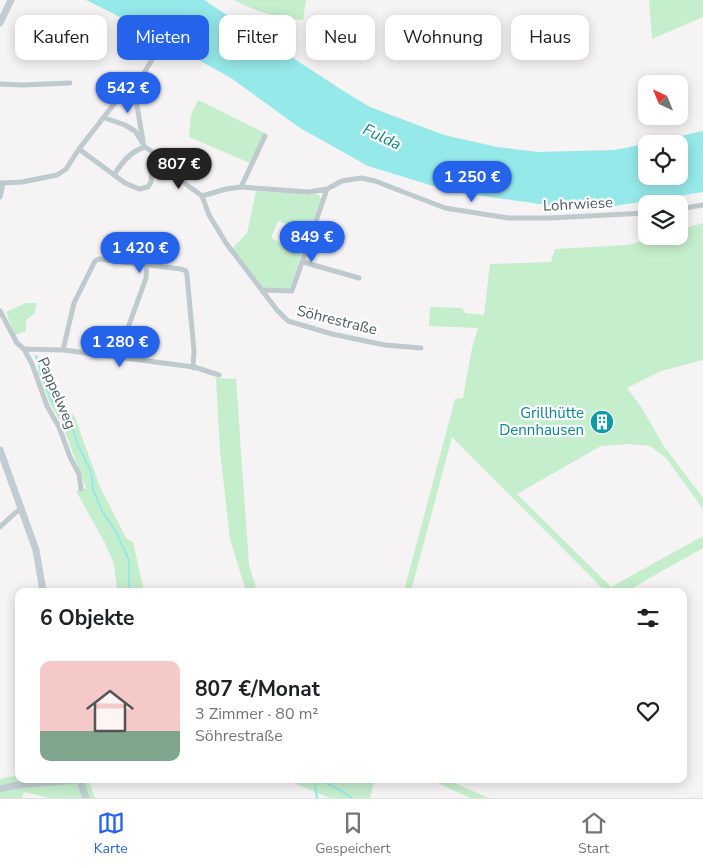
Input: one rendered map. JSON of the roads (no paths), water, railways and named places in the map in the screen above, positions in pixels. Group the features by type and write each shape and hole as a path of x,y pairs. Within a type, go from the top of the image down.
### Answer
{"street":[{"path":"0,23 11,0"},
{"path":"0,197 2,184 57,175 66,169 78,149 114,104 136,85 152,60"},
{"path":"0,84 70,83"},
{"path":"114,175 123,161 144,144 136,100 136,85"},
{"name":"Söhrestraße","path":"104,118 125,125 135,131 152,153 162,158 187,184 202,196 217,229 276,310 288,321 332,334 376,343 421,348"},
{"path":"241,187 265,136"},
{"path":"78,149 124,183 139,189 148,187 151,182 152,153"},
{"name":"Lohrwiese","path":"202,196 241,187 308,192 327,189 342,181 361,178 375,181 445,208 508,218 638,213"},
{"path":"262,290 292,290 327,189"},
{"path":"688,208 703,205"},
{"path":"63,350 74,303 94,262 99,259 147,265 186,271 193,332 193,368"},
{"path":"303,262 359,278"},
{"path":"117,358 146,278 147,265"},
{"name":"Pappelweg","path":"0,310 17,342 24,349 32,364 47,406 59,427 78,474 81,489"},
{"path":"24,349 63,350 193,368 219,375"},
{"path":"0,450 36,550 42,588"},
{"path":"0,527 21,509"},
{"path":"0,789 25,784 54,783"},
{"path":"80,783 86,798"}],"water":[{"name":"Fulda","path":"86,0 204,0 227,15 219,15 219,60 296,60 370,107 444,135 497,147 538,152 614,150 638,146 638,185 688,185 688,135 685,135 703,131 703,192 684,195 638,195 638,202 614,206 555,206 453,192 368,166 300,128 231,78 199,60 209,60 209,15 117,16"}],"waterway":[{"path":"36,356 52,401 70,419 77,443 91,472 93,489 102,511 115,530 129,560 130,588"},
{"path":"315,783 317,798"},
{"path":"327,783 351,798"}],"place":[{"name":"Grillhütte Dennhausen","path":"602,422"}]}
